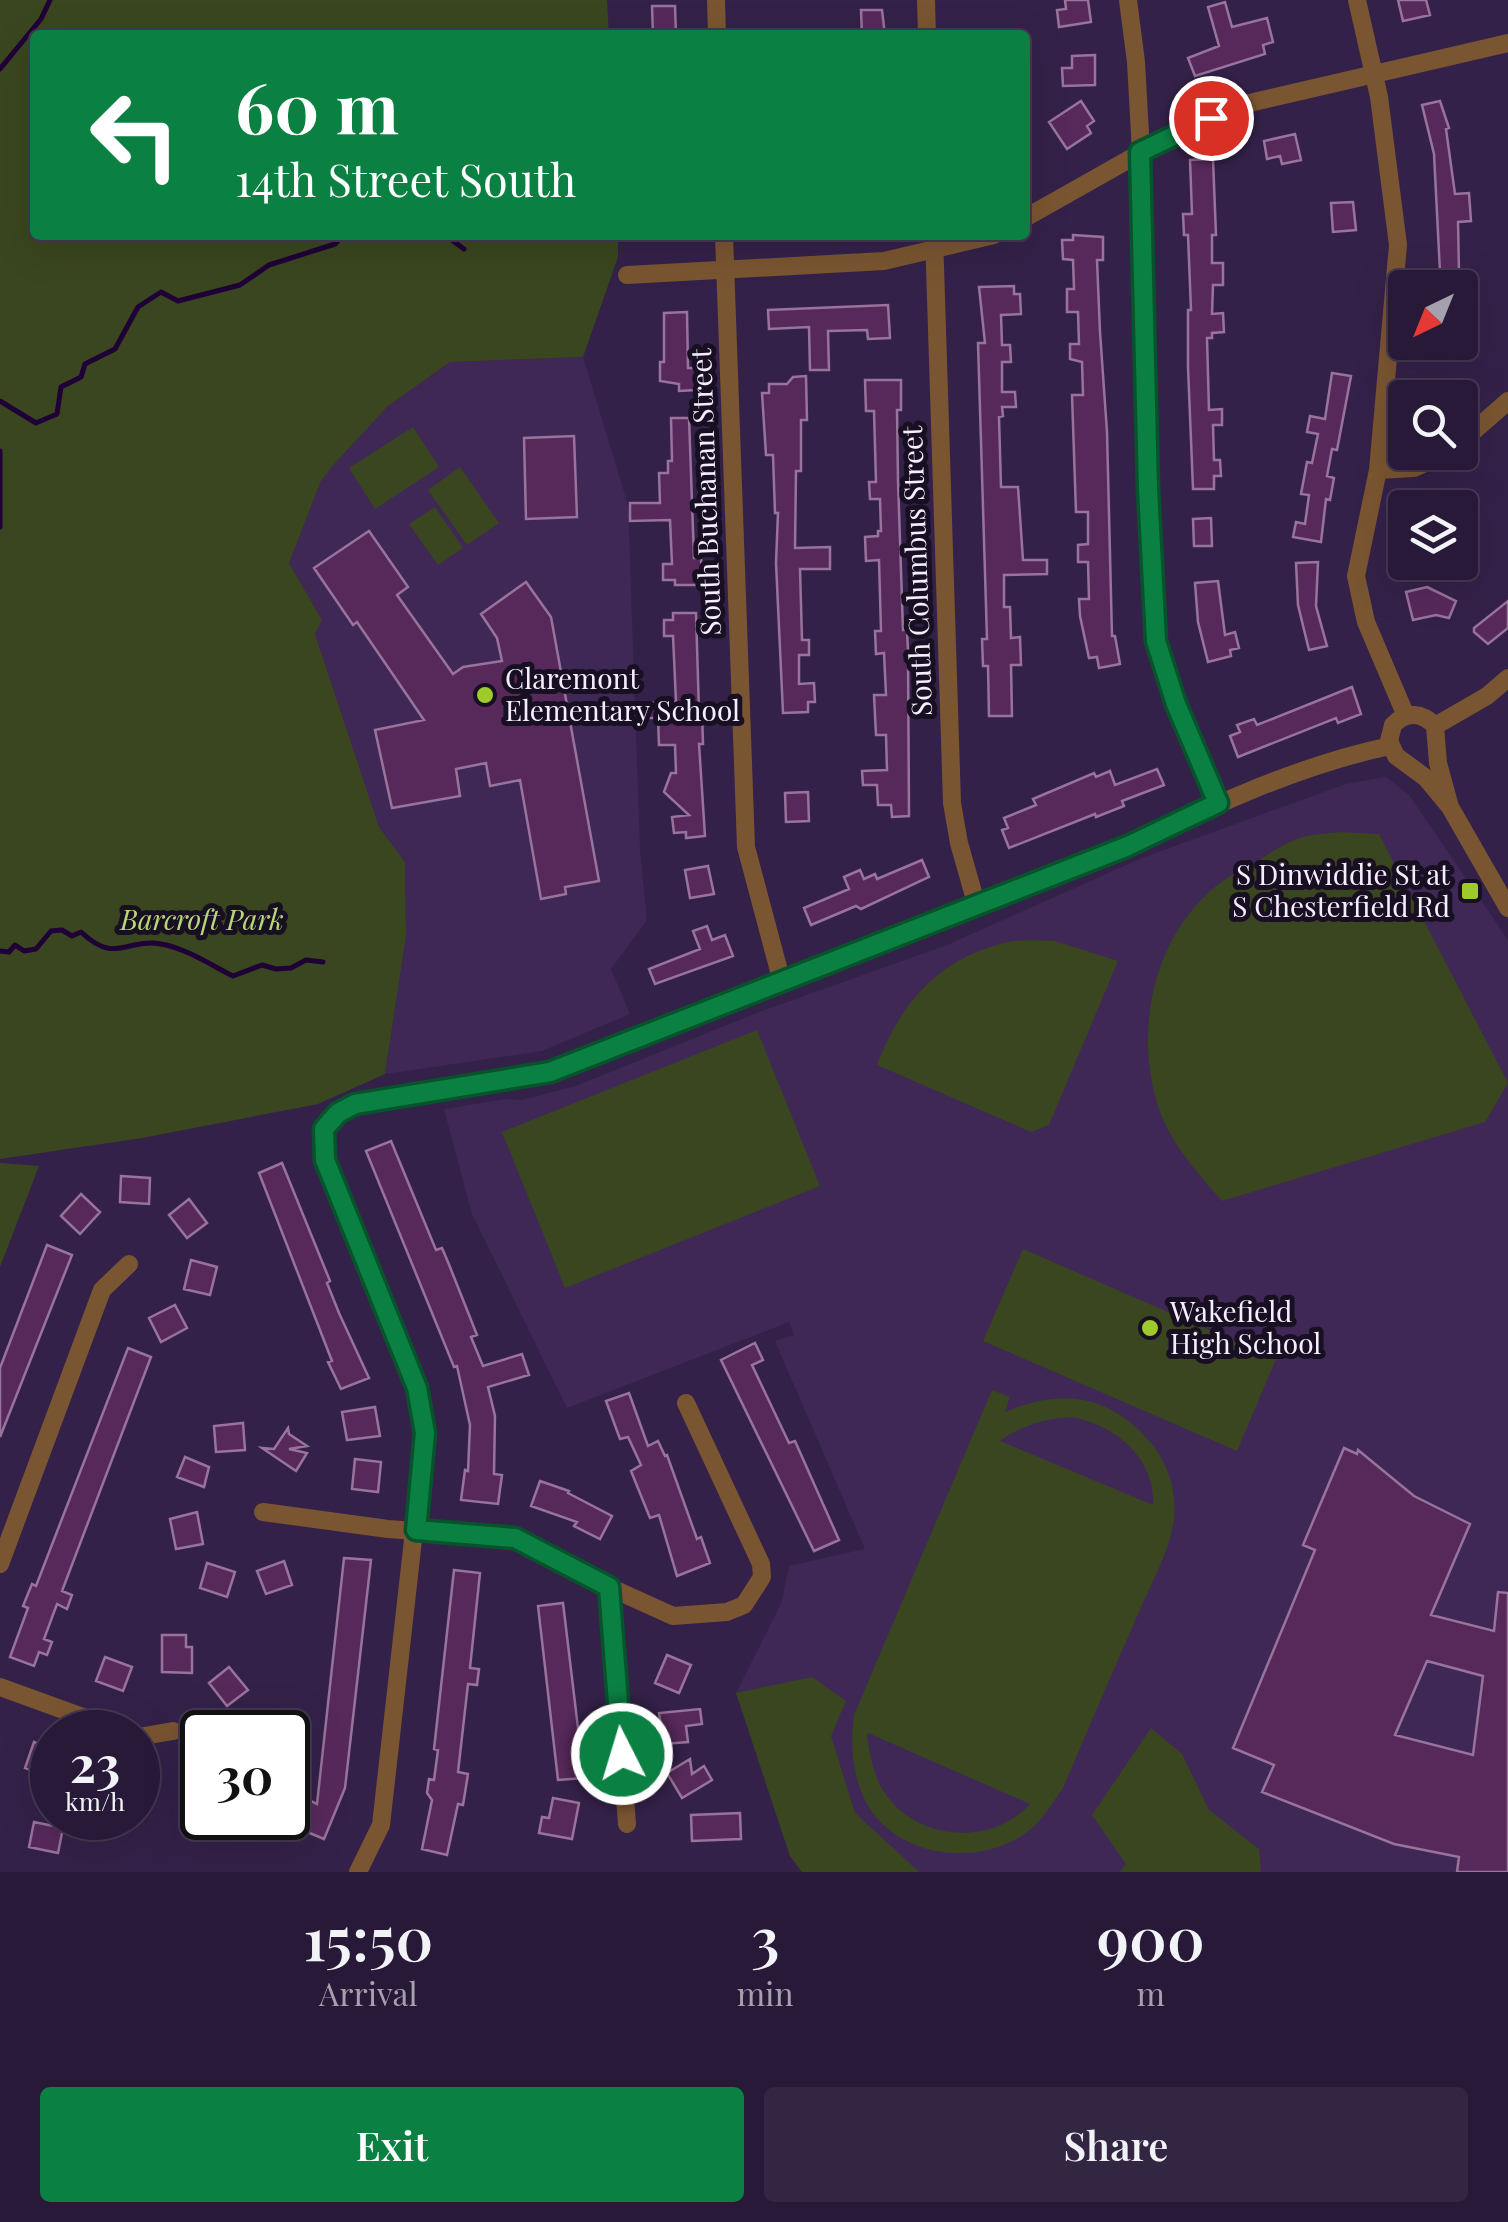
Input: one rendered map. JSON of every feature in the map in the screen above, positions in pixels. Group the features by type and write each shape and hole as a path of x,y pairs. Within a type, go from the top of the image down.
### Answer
{"street":[{"path":"716,0 717,30"},
{"path":"926,0 927,30"},
{"path":"1128,0 1136,62 1140,152 1148,489 1156,641 1176,704 1218,803"},
{"path":"1357,0 1388,151 1398,244 1378,470 1356,576 1366,622 1406,716"},
{"path":"1030,215 1181,130 1241,106 1508,43"},
{"name":"South Buchanan Street","path":"724,240 746,847 782,982"},
{"path":"627,274 884,260 935,243"},
{"name":"South Columbus Street","path":"935,243 952,803 958,843 976,903"},
{"path":"1478,427 1508,401"},
{"path":"1378,470 1388,469"},
{"path":"1435,726 1487,696 1508,678"},
{"path":"1450,807 1436,750 1435,726 1422,716 1406,716 1394,725 1390,746 1450,807 1508,908"},
{"path":"358,1872 380,1825 425,1433 417,1388 325,1160 324,1129 338,1113 355,1104 550,1072 1128,846 1218,803 1350,756 1390,746"},
{"path":"1409,764 1425,761 1436,750"},
{"path":"0,1564 102,1290 129,1264"},
{"path":"263,1512 515,1538 673,1616 728,1612 744,1604 762,1577 756,1548 686,1403"},
{"path":"609,1587 627,1824"},
{"path":"0,1687 63,1710"},
{"path":"160,1733 172,1731"}],"shaded area":[{"name":"Claremont Elementary School","path":"583,357 628,505 640,851 647,920 611,969 630,1014 542,1051 385,1074 406,936 405,862 379,827 315,634 322,620 289,563 321,481 337,461 388,406 450,362"},
{"name":"Wakefield High School","path":"1386,777 1409,795 1508,940 1508,1872 802,1872 790,1856 736,1693 781,1604 789,1566 865,1549 775,1341 794,1335 789,1322 567,1408 472,1214 444,1109 522,1100 576,1086 759,1012 947,945 1142,858 1346,784"}],"green space":[{"name":"Barcroft Park","path":"0,0 607,0 609,30 30,30 30,240 618,240 618,257 583,357 450,362 388,406 337,461 321,481 289,563 322,620 315,634 379,827 405,862 406,936 385,1074 318,1104 142,1138 0,1159"},
{"path":"413,427 439,467 375,509 349,468"},
{"path":"460,467 499,523 467,545 428,490"},
{"path":"435,507 463,548 438,565 409,524"},
{"path":"1340,832 1379,834 1508,1083 1485,1122 1222,1201 1177,1145 1158,1106 1151,1077 1149,1017 1163,959 1194,908 1215,887 1290,842"},
{"path":"1055,941 1118,961 1049,1125 1031,1132 877,1065 898,1021 943,971 984,949 1008,942"},
{"path":"757,1030 820,1186 565,1288 502,1132"},
{"path":"0,1163 39,1166 0,1267"},
{"path":"1023,1249 1276,1359 1237,1451 983,1341"},
{"path":"992,1390 1010,1397 1005,1412 1068,1398 1098,1404 1138,1429 1164,1463 1173,1490 1174,1519 1169,1543 1063,1788 1035,1825 1004,1845 960,1853 917,1846 897,1836 867,1804 858,1782 853,1760 854,1715","holes":["1071,1417 1102,1427 1129,1446 1148,1472 1153,1505 1000,1441 1034,1424","868,1733 1030,1804 994,1828 973,1832 931,1828 912,1819 881,1787"]},
{"path":"812,1677 846,1701 831,1736 855,1813 919,1872 802,1872 790,1856 736,1693"},
{"path":"1151,1728 1182,1754 1209,1810 1259,1849 1261,1872 1120,1872 1126,1864 1092,1815"}],"building":[{"path":"1065,0 1088,0 1091,22 1059,27 1057,10 1066,9"},
{"path":"1398,0 1426,0 1430,15 1403,21"},
{"path":"1225,2 1232,27 1267,18 1273,42 1263,45 1265,54 1195,76 1188,58 1219,46 1208,7"},
{"path":"652,6 675,6 676,30 653,30"},
{"path":"861,10 882,10 884,30 862,30"},
{"path":"1095,55 1095,85 1063,86 1062,68 1072,68 1072,56"},
{"path":"1081,101 1094,121 1087,126 1091,133 1067,149 1049,122"},
{"path":"1440,101 1449,128 1446,129 1455,194 1469,193 1471,221 1458,222 1459,270 1440,270 1434,154 1422,105"},
{"path":"1295,134 1301,160 1282,164 1280,156 1267,159 1264,141"},
{"path":"1213,159 1216,235 1212,235 1212,263 1223,263 1223,285 1213,285 1212,314 1223,313 1224,332 1212,333 1212,338 1207,338 1209,410 1222,409 1222,425 1213,425 1214,460 1220,460 1221,476 1214,476 1214,489 1193,489 1188,367 1191,310 1188,235 1184,235 1183,214 1192,214 1190,160"},
{"path":"1353,202 1356,230 1333,232 1331,203"},
{"path":"1073,235 1103,237 1103,260 1097,260 1107,432 1112,636 1120,664 1099,668 1097,657 1089,658 1080,616 1079,599 1089,599 1088,562 1078,562 1078,545 1088,544 1088,512 1076,512 1072,395 1083,395 1082,362 1070,359 1070,344 1079,344 1078,312 1067,312 1067,289 1074,289 1073,260 1063,259 1062,240 1073,240"},
{"path":"1014,286 1014,294 1020,294 1021,314 1001,315 1002,345 1010,345 1011,362 1002,362 1002,392 1015,392 1016,407 1002,407 1003,416 999,417 1001,487 1018,487 1023,560 1047,560 1047,574 1004,575 1004,607 1010,607 1011,638 1020,637 1021,665 1011,665 1012,716 989,716 988,666 983,666 982,639 987,639 978,343 985,343 979,287"},
{"path":"888,305 890,338 868,339 867,330 828,331 829,370 810,370 809,327 769,329 768,310"},
{"path":"687,312 688,368 697,368 697,390 679,391 679,384 660,381 664,313"},
{"path":"1332,373 1351,376 1337,450 1332,449 1327,476 1334,478 1330,500 1326,499 1321,542 1293,537 1296,522 1305,524 1309,495 1301,494 1318,434 1307,432 1310,416 1325,419"},
{"path":"806,376 807,420 801,420 801,471 796,471 795,548 830,547 830,569 800,569 802,640 809,640 809,655 799,655 799,684 814,683 815,702 808,702 808,712 783,713 776,563 778,513 773,455 766,455 762,393 769,393 769,384 787,384 793,377"},
{"path":"865,380 901,380 901,410 897,410 898,481 903,630 907,630 908,651 909,816 892,817 891,805 878,805 877,785 863,785 862,771 887,770 886,735 876,735 874,695 886,695 884,653 876,654 875,631 881,631 879,560 866,561 865,537 878,536 881,531 880,499 870,499 869,482 876,482 874,411 866,411"},
{"path":"671,418 689,418 694,558 701,558 702,585 675,585 675,580 663,580 663,564 672,564 670,520 630,521 630,503 660,503 659,473 668,473 668,461 672,461"},
{"path":"574,436 577,517 526,519 524,438"},
{"path":"1211,518 1212,546 1194,546 1193,519"},
{"path":"369,531 408,587 397,595 453,674 463,667 502,661 497,638 481,614 526,582 551,617 599,881 565,887 566,894 541,899 520,780 490,786 486,763 456,769 460,796 392,808 375,730 424,720 357,622 353,625 314,568"},
{"path":"1318,562 1316,606 1327,646 1309,650 1298,605 1296,563"},
{"path":"1218,581 1225,635 1235,632 1239,648 1230,650 1231,656 1208,662 1198,622 1195,583"},
{"path":"1427,587 1456,601 1449,618 1436,615 1413,620 1406,592"},
{"path":"1508,601 1508,628 1488,644 1474,628"},
{"path":"673,613 696,613 702,712 703,744 699,744 705,836 686,838 686,832 674,833 672,817 689,815 664,792 671,773 676,773 675,745 659,745 658,718 648,718 648,703 676,702 673,636 664,636 664,620 673,620"},
{"path":"1352,687 1361,714 1338,723 1336,718 1238,757 1230,736 1240,732 1237,725 1254,719 1257,725"},
{"path":"1157,769 1164,785 1122,801 1124,806 1009,848 1002,830 1008,828 1004,818 1036,805 1033,799 1094,773 1096,777 1110,771 1115,785"},
{"path":"808,792 809,821 786,822 785,793"},
{"path":"922,860 929,877 861,909 856,906 811,925 804,908 849,889 844,877 860,870 864,879 875,874 877,879"},
{"path":"708,866 714,894 690,898 685,870"},
{"path":"707,926 712,940 725,935 733,956 655,984 649,969 700,949 693,931"},
{"path":"391,1141 436,1250 442,1248 448,1262 477,1335 471,1337 483,1366 522,1354 529,1375 488,1387 495,1416 494,1474 502,1475 498,1504 461,1500 465,1470 468,1471 470,1425 457,1366 454,1367 366,1151"},
{"path":"282,1163 339,1313 369,1378 341,1389 259,1173"},
{"path":"121,1176 150,1178 149,1204 120,1202"},
{"path":"81,1194 100,1212 80,1234 61,1216"},
{"path":"189,1199 207,1223 187,1238 169,1215"},
{"path":"47,1245 72,1255 0,1437 0,1368"},
{"path":"191,1260 217,1267 210,1295 184,1289"},
{"path":"175,1305 187,1328 161,1342 149,1318"},
{"path":"755,1343 763,1360 752,1365 789,1443 795,1441 839,1540 814,1551 721,1360"},
{"path":"128,1348 151,1357 62,1591 72,1595 67,1609 57,1604 44,1639 52,1642 47,1655 39,1652 34,1666 10,1657 28,1608 23,1606 32,1584 36,1586"},
{"path":"629,1393 648,1446 658,1441 667,1455 697,1539 701,1537 710,1563 677,1576 659,1515 650,1518 631,1471 641,1465 628,1437 620,1439 606,1401"},
{"path":"375,1407 380,1436 347,1440 342,1412"},
{"path":"243,1423 245,1450 216,1452 214,1426"},
{"path":"288,1428 289,1434 307,1446 289,1449 307,1453 296,1471 262,1448 274,1449"},
{"path":"1344,1448 1357,1454 1358,1450 1414,1496 1470,1524 1431,1615 1494,1631 1498,1592 1508,1593 1508,1872 1457,1872 1459,1857 1394,1844 1262,1792 1274,1765 1233,1748 1315,1550 1303,1545","holes":["1427,1661 1483,1676 1473,1755 1395,1735"]},
{"path":"185,1457 209,1467 204,1487 177,1477"},
{"path":"355,1459 381,1462 378,1492 352,1489"},
{"path":"540,1481 569,1491 612,1516 600,1539 574,1526 577,1522 531,1506"},
{"path":"197,1512 203,1544 176,1549 170,1519"},
{"path":"344,1558 371,1560 345,1788 324,1839 310,1833 310,1804 317,1804"},
{"path":"284,1561 292,1585 266,1594 257,1571"},
{"path":"207,1563 235,1572 227,1597 200,1588"},
{"path":"454,1570 480,1573 470,1668 479,1669 477,1685 468,1684 458,1772 468,1774 447,1855 422,1849 432,1800 427,1793 429,1779 434,1780 438,1750 434,1749"},
{"path":"563,1603 584,1778 558,1780 538,1606"},
{"path":"162,1635 186,1635 186,1647 192,1647 192,1673 162,1672"},
{"path":"667,1655 691,1665 679,1693 655,1683"},
{"path":"105,1657 132,1667 123,1691 96,1681"},
{"path":"229,1667 248,1690 227,1706 209,1683"},
{"path":"700,1709 702,1724 686,1726 688,1742 664,1744 659,1713"},
{"path":"690,1759 692,1774 704,1766 712,1780 682,1798 667,1773"},
{"path":"553,1798 579,1803 572,1839 539,1833 542,1817 549,1818"},
{"path":"740,1813 741,1839 692,1841 691,1815"},
{"path":"30,1840 61,1840 58,1853 29,1847"}],"waterway":[{"path":"32,30 50,0"},
{"path":"0,69 30,32"},
{"path":"0,401 36,423 57,414 61,387 81,377 85,364 115,349 138,307 161,292 178,301 240,285 269,265 339,240"},
{"path":"452,240 464,249"},
{"path":"0,451 0,527"},
{"path":"0,951 9,952 15,945 24,951 36,949 51,931 62,930 72,936 81,932 112,949 149,943 170,946 233,976 262,965 276,969 291,968 306,960 323,962"}],"place":[{"name":"Claremont Elementary School","path":"485,695"},
{"name":"S Dinwiddie St at S Chesterfield Rd","path":"1470,891"},
{"name":"Wakefield High School","path":"1150,1328"}],"route":[{"path":"622,1754 609,1587 515,1538 416,1530 425,1433 417,1388 325,1160 324,1129 338,1113 355,1104 550,1072 1128,846 1218,803 1176,704 1156,641 1148,489 1140,152 1211,118"}]}
